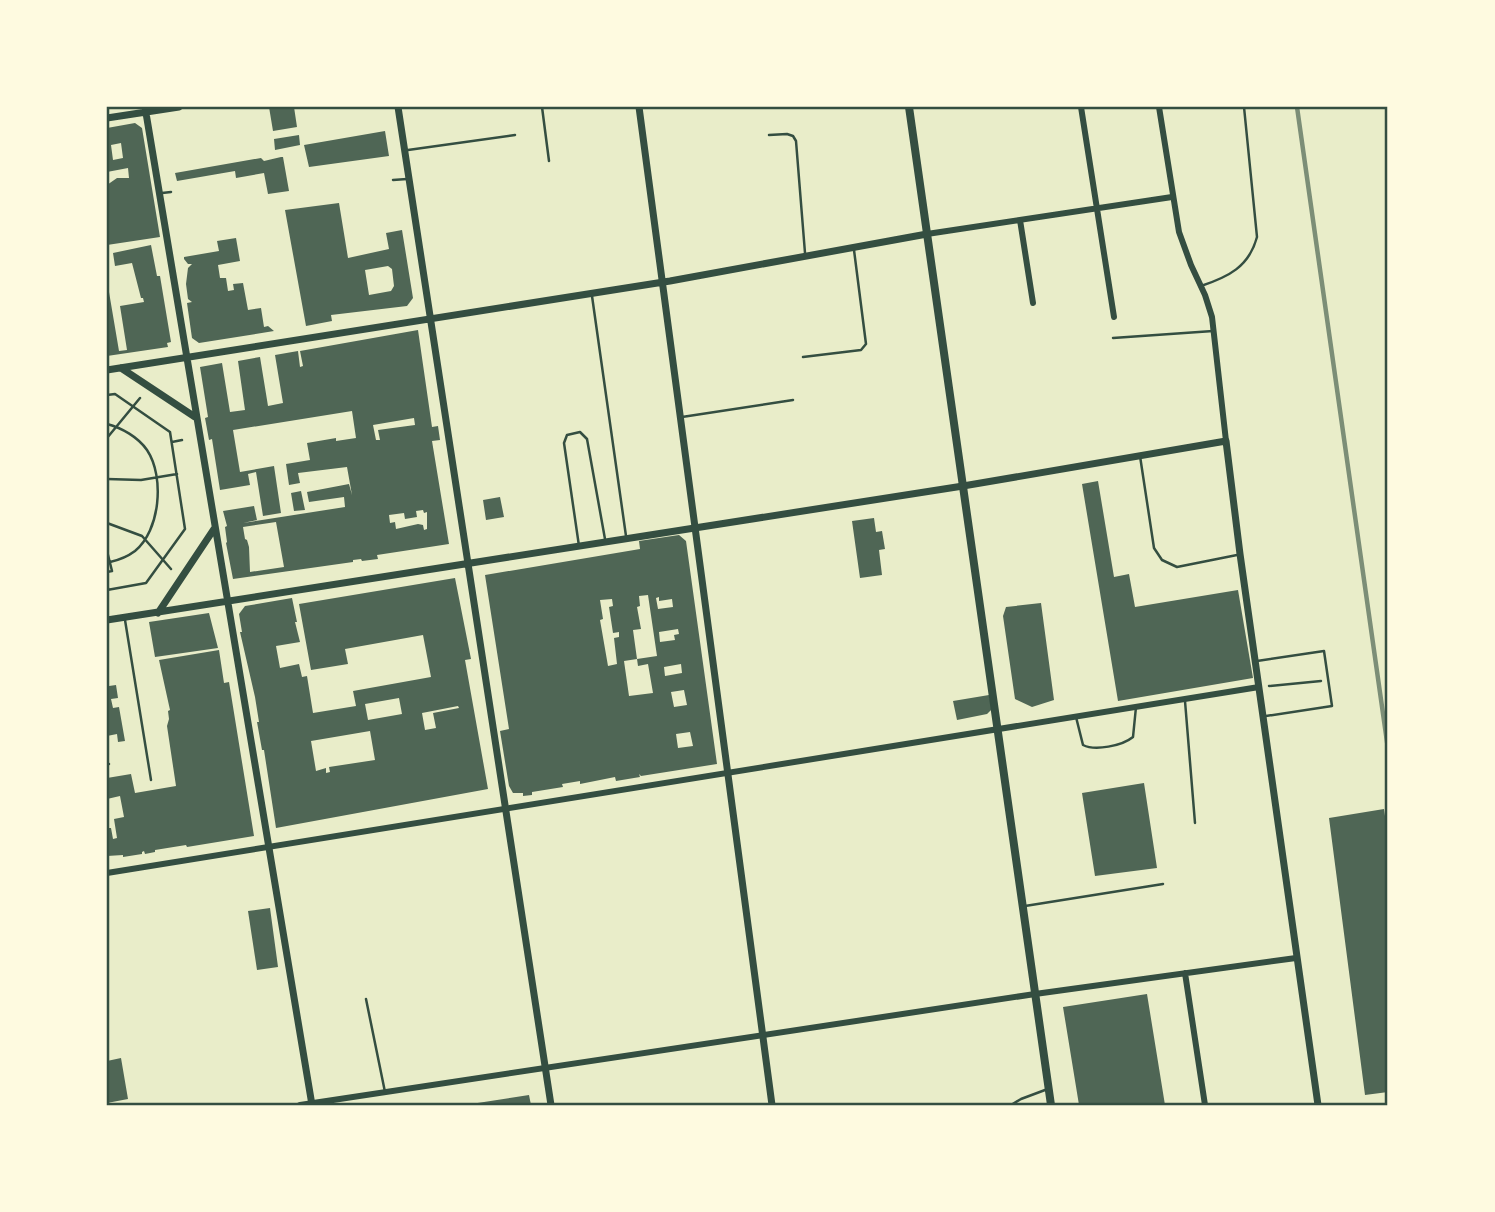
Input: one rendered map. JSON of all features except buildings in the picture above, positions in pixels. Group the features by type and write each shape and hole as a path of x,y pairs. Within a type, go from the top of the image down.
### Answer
{"main road":[{"path":"909,107 1051,1105"}],"street":[{"path":"107,118 145,109 179,107"},
{"path":"398,107 551,1105"},
{"path":"639,107 772,1105"},
{"path":"1081,107 1114,317"},
{"path":"1159,107 1172,197 1184,249 1208,303 1213,331 1240,554 1318,1105"},
{"path":"145,109 312,1104"},
{"path":"107,370 662,282 928,234 1172,197"},
{"path":"1020,220 1033,303"},
{"path":"121,368 195,417"},
{"path":"107,620 963,486 1226,441"},
{"path":"158,613 214,529"},
{"path":"107,873 1259,687"},
{"path":"300,1105 1035,994 1296,958"},
{"path":"1185,974 1205,1105"}],"lane":[{"path":"542,107 549,161"},
{"path":"1201,286 1233,274 1254,248 1257,237 1244,107"},
{"path":"769,135 787,134 793,136 796,141 805,256"},
{"path":"405,150 515,135"},
{"path":"393,180 410,179"},
{"path":"159,193 171,192"},
{"path":"803,357 861,350 866,344 867,334 854,248"},
{"path":"592,293 627,539"},
{"path":"1113,338 1213,331"},
{"path":"680,418 793,400"},
{"path":"579,546 564,443 566,435 573,432 580,432 587,439 606,542"},
{"path":"1140,456 1154,548 1162,561 1177,567 1240,554"},
{"path":"125,617 151,779"},
{"path":"1255,661 1324,651 1332,706 1263,716"},
{"path":"1184,699 1195,823"},
{"path":"1076,716 1083,745 1090,748 1102,747 1126,743 1133,737 1136,707"},
{"path":"1023,906 1163,884"},
{"path":"366,999 385,1093"},
{"path":"1011,1105 1048,1089"},
{"path":"1376,1105 1383,1105"}],"path":[{"path":"107,395 114,394 170,432 186,529 146,583 107,589 107,580"},
{"path":"107,438 140,398"},
{"path":"107,424 118,427 135,438 148,451 157,477 155,517 145,540 136,551 110,562"},
{"path":"172,442 182,440"},
{"path":"107,479 141,480 177,474"},
{"path":"107,523 131,530 145,540 171,569"},
{"path":"107,551 111,571 107,572"},
{"path":"1259,687 1328,680"}],"railway":[{"path":"1297,107 1388,749"}]}
